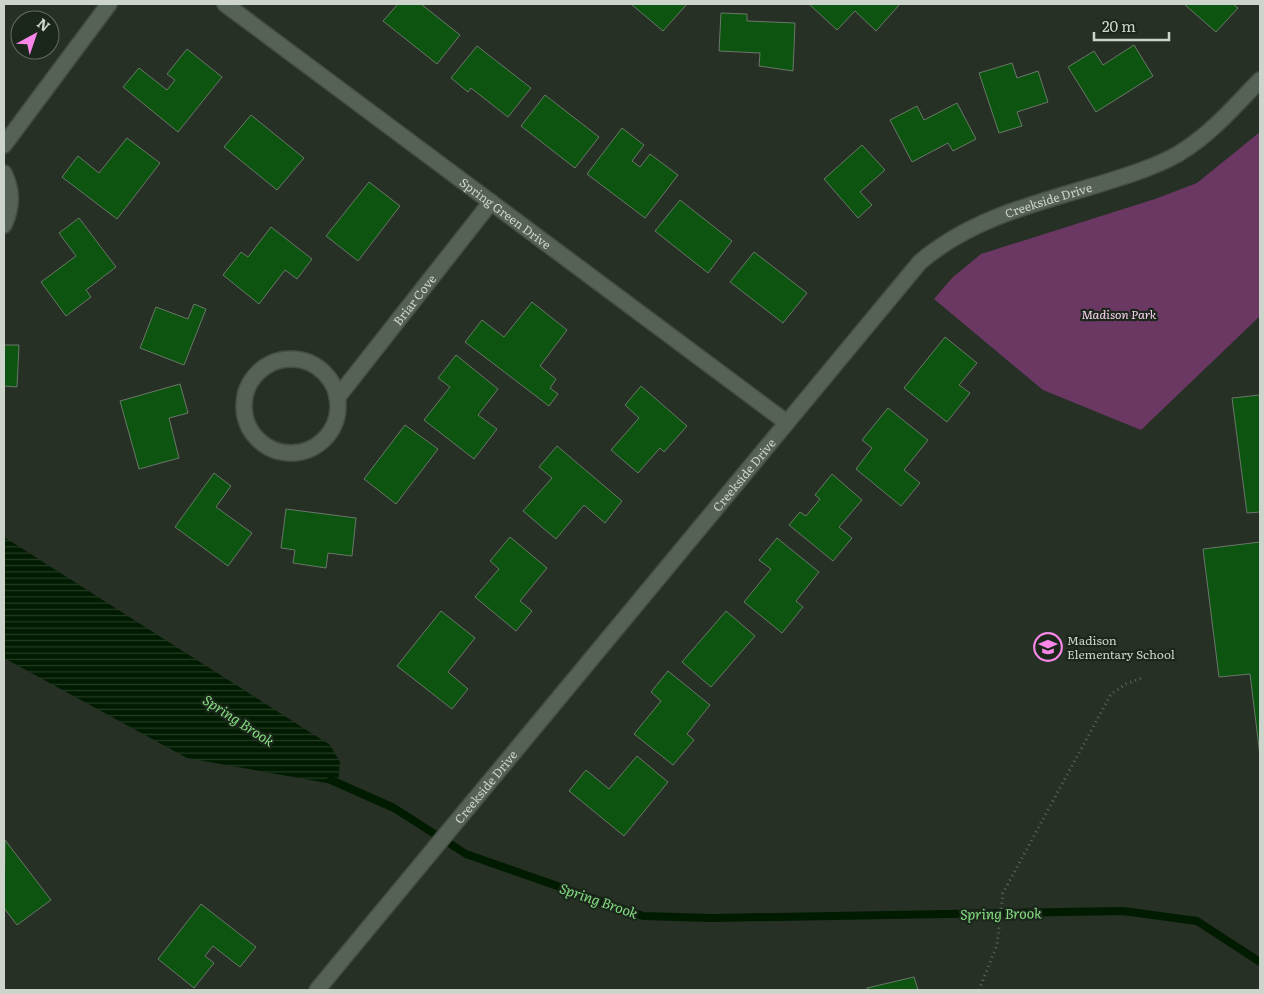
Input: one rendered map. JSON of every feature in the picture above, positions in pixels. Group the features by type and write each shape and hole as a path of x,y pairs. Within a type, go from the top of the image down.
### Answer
{"street":[{"path":"4,145 109,4"},
{"name":"Spring Green Drive","path":"225,4 786,422"},
{"name":"Creekside Drive","path":"317,990 906,277 940,246 964,230 997,216 1126,176 1178,154 1214,128 1260,80"},
{"path":"4,173 11,192 11,210 4,225"},
{"name":"Briar Cove","path":"337,398 491,202"},
{"path":"283,359 302,360 319,367 331,381 337,398 337,417 329,433 315,446 298,452 280,452 263,444 250,430 244,413 244,394 252,377 266,365 283,359"}],"path":[{"path":"979,990 997,945 1003,893 1111,694 1126,684 1142,678"}],"green space":[{"name":"Madison Park","path":"1260,132 1260,316 1141,430 1043,390 934,299 952,278 981,254 1155,199 1197,183"}],"water":[{"path":"4,537 330,745 340,762 338,785 187,758 4,658"}],"building":[{"path":"398,4 421,4 460,35 437,64 383,21"},
{"path":"631,4 687,4 663,31"},
{"path":"809,4 900,4 876,31 855,11 837,30"},
{"path":"1184,4 1233,4 1238,8 1216,32"},
{"path":"721,13 747,14 747,21 795,23 793,71 759,66 760,53 719,51"},
{"path":"1134,45 1153,76 1096,112 1068,67 1094,51 1103,65"},
{"path":"477,46 531,88 508,117 471,88 468,92 451,78"},
{"path":"187,49 222,77 178,132 123,87 139,68 167,90 175,80 167,74"},
{"path":"1012,63 1017,78 1038,71 1048,102 1017,112 1022,126 999,133 979,73"},
{"path":"545,95 599,137 575,168 521,126"},
{"path":"957,103 976,139 953,151 948,143 912,162 890,120 917,106 924,120"},
{"path":"251,115 304,158 277,190 224,147"},
{"path":"622,128 644,145 632,161 640,167 650,154 678,175 645,218 587,174"},
{"path":"127,138 160,163 117,219 62,177 78,156 99,173"},
{"path":"862,145 885,170 860,192 872,205 858,218 824,179"},
{"path":"369,182 400,206 358,261 326,236"},
{"path":"680,200 732,241 708,273 655,231"},
{"path":"79,218 116,267 86,290 91,297 66,316 41,282 76,256 59,233"},
{"path":"271,227 312,259 297,279 285,270 259,304 223,275 241,252 248,257"},
{"path":"754,252 807,293 783,323 730,282"},
{"path":"532,302 567,330 540,366 556,379 550,388 558,394 549,406 465,342 482,320 504,337"},
{"path":"194,304 206,309 184,365 140,348 156,307 188,319"},
{"path":"945,337 977,363 959,385 970,393 947,422 904,388"},
{"path":"4,345 19,345 17,387 4,386"},
{"path":"456,355 498,389 478,415 497,429 474,459 424,420 450,387 438,378"},
{"path":"180,384 188,413 169,418 179,458 139,469 120,401"},
{"path":"641,386 687,426 664,452 660,448 638,473 611,450 639,418 625,405"},
{"path":"1260,395 1260,512 1247,513 1232,398"},
{"path":"888,408 928,440 904,470 920,483 901,506 856,469 872,448 862,440"},
{"path":"405,425 438,449 396,504 364,479"},
{"path":"557,446 622,501 605,523 584,505 556,539 523,511 552,478 539,467"},
{"path":"214,473 231,486 216,507 252,533 228,566 175,527"},
{"path":"832,474 862,500 839,527 852,538 833,561 789,525 800,512 806,516 820,499 815,495"},
{"path":"286,509 356,518 352,556 328,553 326,568 293,563 295,550 281,548"},
{"path":"510,537 547,568 520,601 532,611 516,631 475,597 499,569 490,561"},
{"path":"777,538 819,572 796,601 803,607 782,633 744,602 771,569 759,560"},
{"path":"1260,542 1260,756 1250,674 1219,677 1203,549"},
{"path":"441,611 475,638 448,672 468,689 452,709 397,666"},
{"path":"726,611 755,636 711,687 682,662"},
{"path":"668,671 710,705 687,734 694,740 673,765 634,734 661,701 651,692"},
{"path":"637,756 668,782 624,836 569,791 586,770 609,789"},
{"path":"5,840 51,900 17,925 4,908"},
{"path":"201,904 256,947 240,967 213,946 205,956 214,963 194,988 158,959"},
{"path":"914,977 918,990 867,990 867,988"}],"waterway":[{"name":"Spring Brook","path":"331,780 394,808 466,854 643,916 712,918 1123,911 1197,921 1260,962"}],"place":[{"name":"Madison Elementary School","path":"1048,647"}]}
